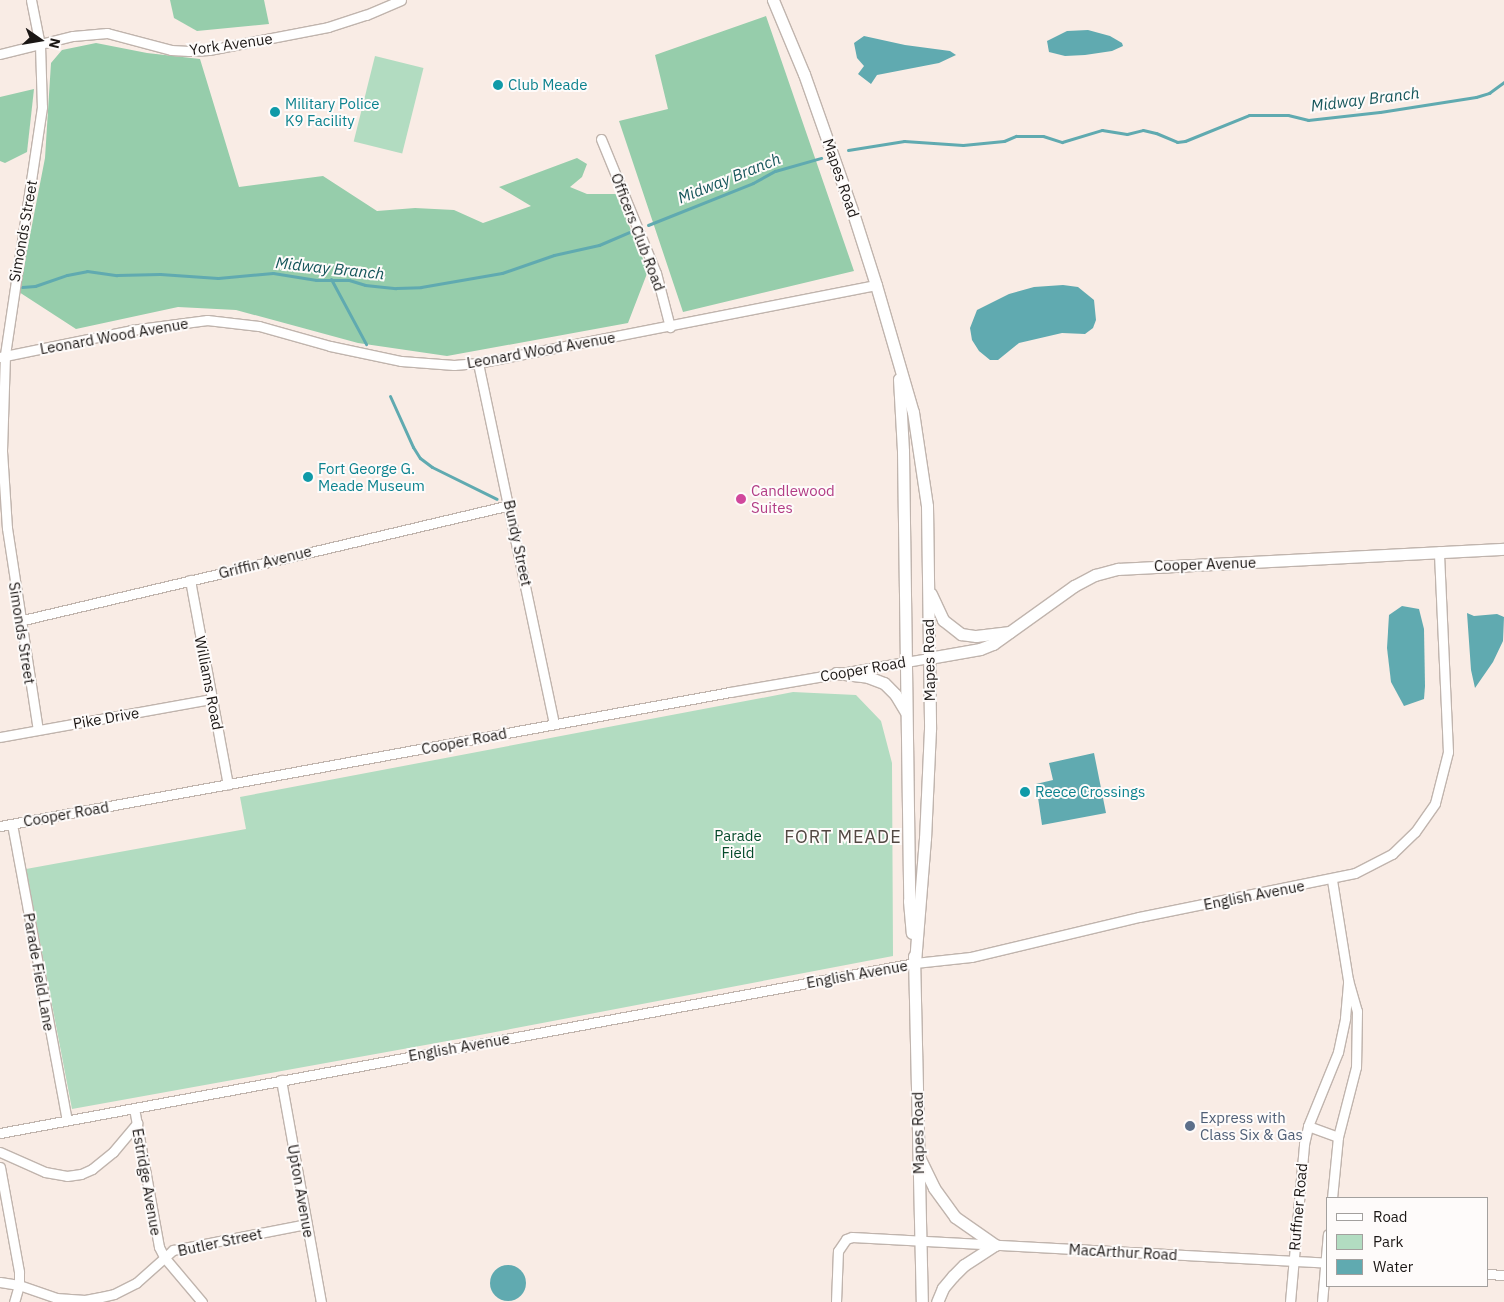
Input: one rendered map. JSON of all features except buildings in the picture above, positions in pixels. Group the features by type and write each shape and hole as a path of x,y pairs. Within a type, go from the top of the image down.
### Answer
{"street":[{"name":"Simonds Street","path":"31,0 40,45 42,107 3,356 3,489 20,621 38,730"},
{"name":"York Avenue","path":"0,54 73,36 107,33 171,50 209,50 328,27 366,15 399,0"},
{"name":"Mapes Road","path":"773,0 804,74 876,285 913,412 927,506 929,762 915,963"},
{"name":"Officers Club Road","path":"601,139 656,273 670,326"},
{"name":"Leonard Wood Avenue","path":"3,356 131,330 207,320 259,326 330,346 401,361 454,365 478,363 876,285"},
{"name":"Mapes Road","path":"898,360 903,452 910,901 915,963 922,1302"},
{"name":"Bundy Street","path":"478,363 510,505 554,724"},
{"name":"Griffin Avenue","path":"20,621 510,505"},
{"name":"Cooper Avenue","path":"929,658 980,649 993,644 1074,586 1095,574 1118,569 1504,549"},
{"name":"English Avenue","path":"0,1132 915,963 971,957 1139,917 1355,874 1392,854 1415,832 1435,803 1448,752 1439,551"},
{"name":"Williams Road","path":"190,580 228,785"},
{"path":"928,586 943,620 955,631 968,636 1012,631"},
{"name":"Cooper Road","path":"0,826 836,673 929,658"},
{"path":"836,673 868,677 884,683 903,704 907,716"},
{"name":"Pike Drive","path":"0,737 212,699"},
{"name":"Parade Field Lane","path":"12,824 67,1120"},
{"name":"Ruffner Road","path":"1332,880 1348,980 1357,1011 1356,1067 1338,1137 1332,1197"},
{"name":"Ruffner Road","path":"1290,1302 1304,1144 1308,1126 1338,1052 1348,980"},
{"path":"1338,1052 1356,1058"},
{"name":"Upton Avenue","path":"281,1080 321,1302"},
{"name":"Estridge Avenue","path":"134,1108 159,1247 164,1257 202,1302"},
{"path":"0,1152 45,1172 66,1176 81,1174 92,1169 113,1152 137,1123"},
{"path":"1308,1126 1338,1137"},
{"path":"918,1155 934,1188 955,1217 995,1245 964,1265 943,1288 937,1302"},
{"path":"0,1167 19,1285 14,1302"},
{"name":"Butler Street","path":"0,1282 19,1285 56,1298 86,1300 100,1298 114,1294 136,1283 160,1264 164,1257 173,1250 307,1224"},
{"name":"MacArthur Road","path":"836,1302 838,1251 846,1239 852,1237 1326,1263"},
{"path":"1322,1302 1326,1263"},
{"path":"1489,1274 1504,1275"}],"green space":[{"path":"170,0 264,0 269,24 197,31 174,18"},
{"path":"766,16 854,271 683,312 619,121 668,109 655,55"},
{"path":"96,43 147,53 200,59 239,187 323,176 377,211 415,208 454,210 483,223 531,206 499,187 577,158 587,164 582,177 570,187 587,194 616,194 648,271 628,323 447,356 358,343 236,310 178,307 76,329 19,292 45,158 51,63 62,50"},
{"path":"375,56 424,68 402,153 354,141"},
{"path":"34,89 27,152 5,163 0,161 0,97"},
{"name":"Parade Field","path":"793,692 856,695 881,721 892,763 893,956 464,1038 72,1109 26,869 246,829 240,797"}],"water":[{"path":"1088,30 1110,36 1122,43 1123,46 1112,51 1085,55 1065,56 1049,52 1047,41 1067,31"},
{"path":"864,36 905,45 950,51 956,55 939,63 877,75 871,84 858,74 864,66 857,58 854,43"},
{"path":"1063,285 1078,287 1094,300 1096,320 1093,328 1085,334 1062,333 1019,343 998,360 990,360 979,351 972,340 970,328 977,310 1009,294 1034,287"},
{"path":"1402,606 1419,609 1424,629 1424,699 1404,706 1391,682 1387,648 1389,615"},
{"path":"1467,613 1474,616 1497,614 1504,617 1503,641 1493,662 1475,688 1471,670"},
{"path":"1094,753 1106,813 1042,825 1036,784 1053,780 1049,763"},
{"path":"508,1265 521,1270 526,1283 521,1296 508,1301 495,1296 490,1283 495,1270"}],"waterway":[{"name":"Midway Branch","path":"848,150 904,141 963,145 1004,141 1016,136 1043,136 1062,142 1102,130 1127,134 1143,130 1177,142 1185,141 1249,115 1288,115 1308,120 1380,112 1476,97 1489,93 1504,82"},
{"name":"Midway Branch","path":"648,225 753,183 775,171 821,158"},
{"name":"Midway Branch","path":"22,287 35,286 67,275 87,271 117,275 160,274 218,278 273,273 316,280 349,280 365,285 396,288 421,287 502,273 554,255 599,245 630,232"},
{"path":"331,279 366,344"},
{"path":"390,396 413,447 420,458 432,467 497,499"}],"place":[{"name":"Club Meade","path":"498,85"},
{"name":"Military Police K9 Facility","path":"275,112"},
{"name":"Fort George G. Meade Museum","path":"308,477"},
{"name":"Candlewood Suites","path":"741,499"},
{"name":"Reece Crossings","path":"1025,792"},
{"name":"Express with Class Six & Gas","path":"1190,1126"}],"district":[{"name":"FORT MEADE","path":"843,837"}]}
